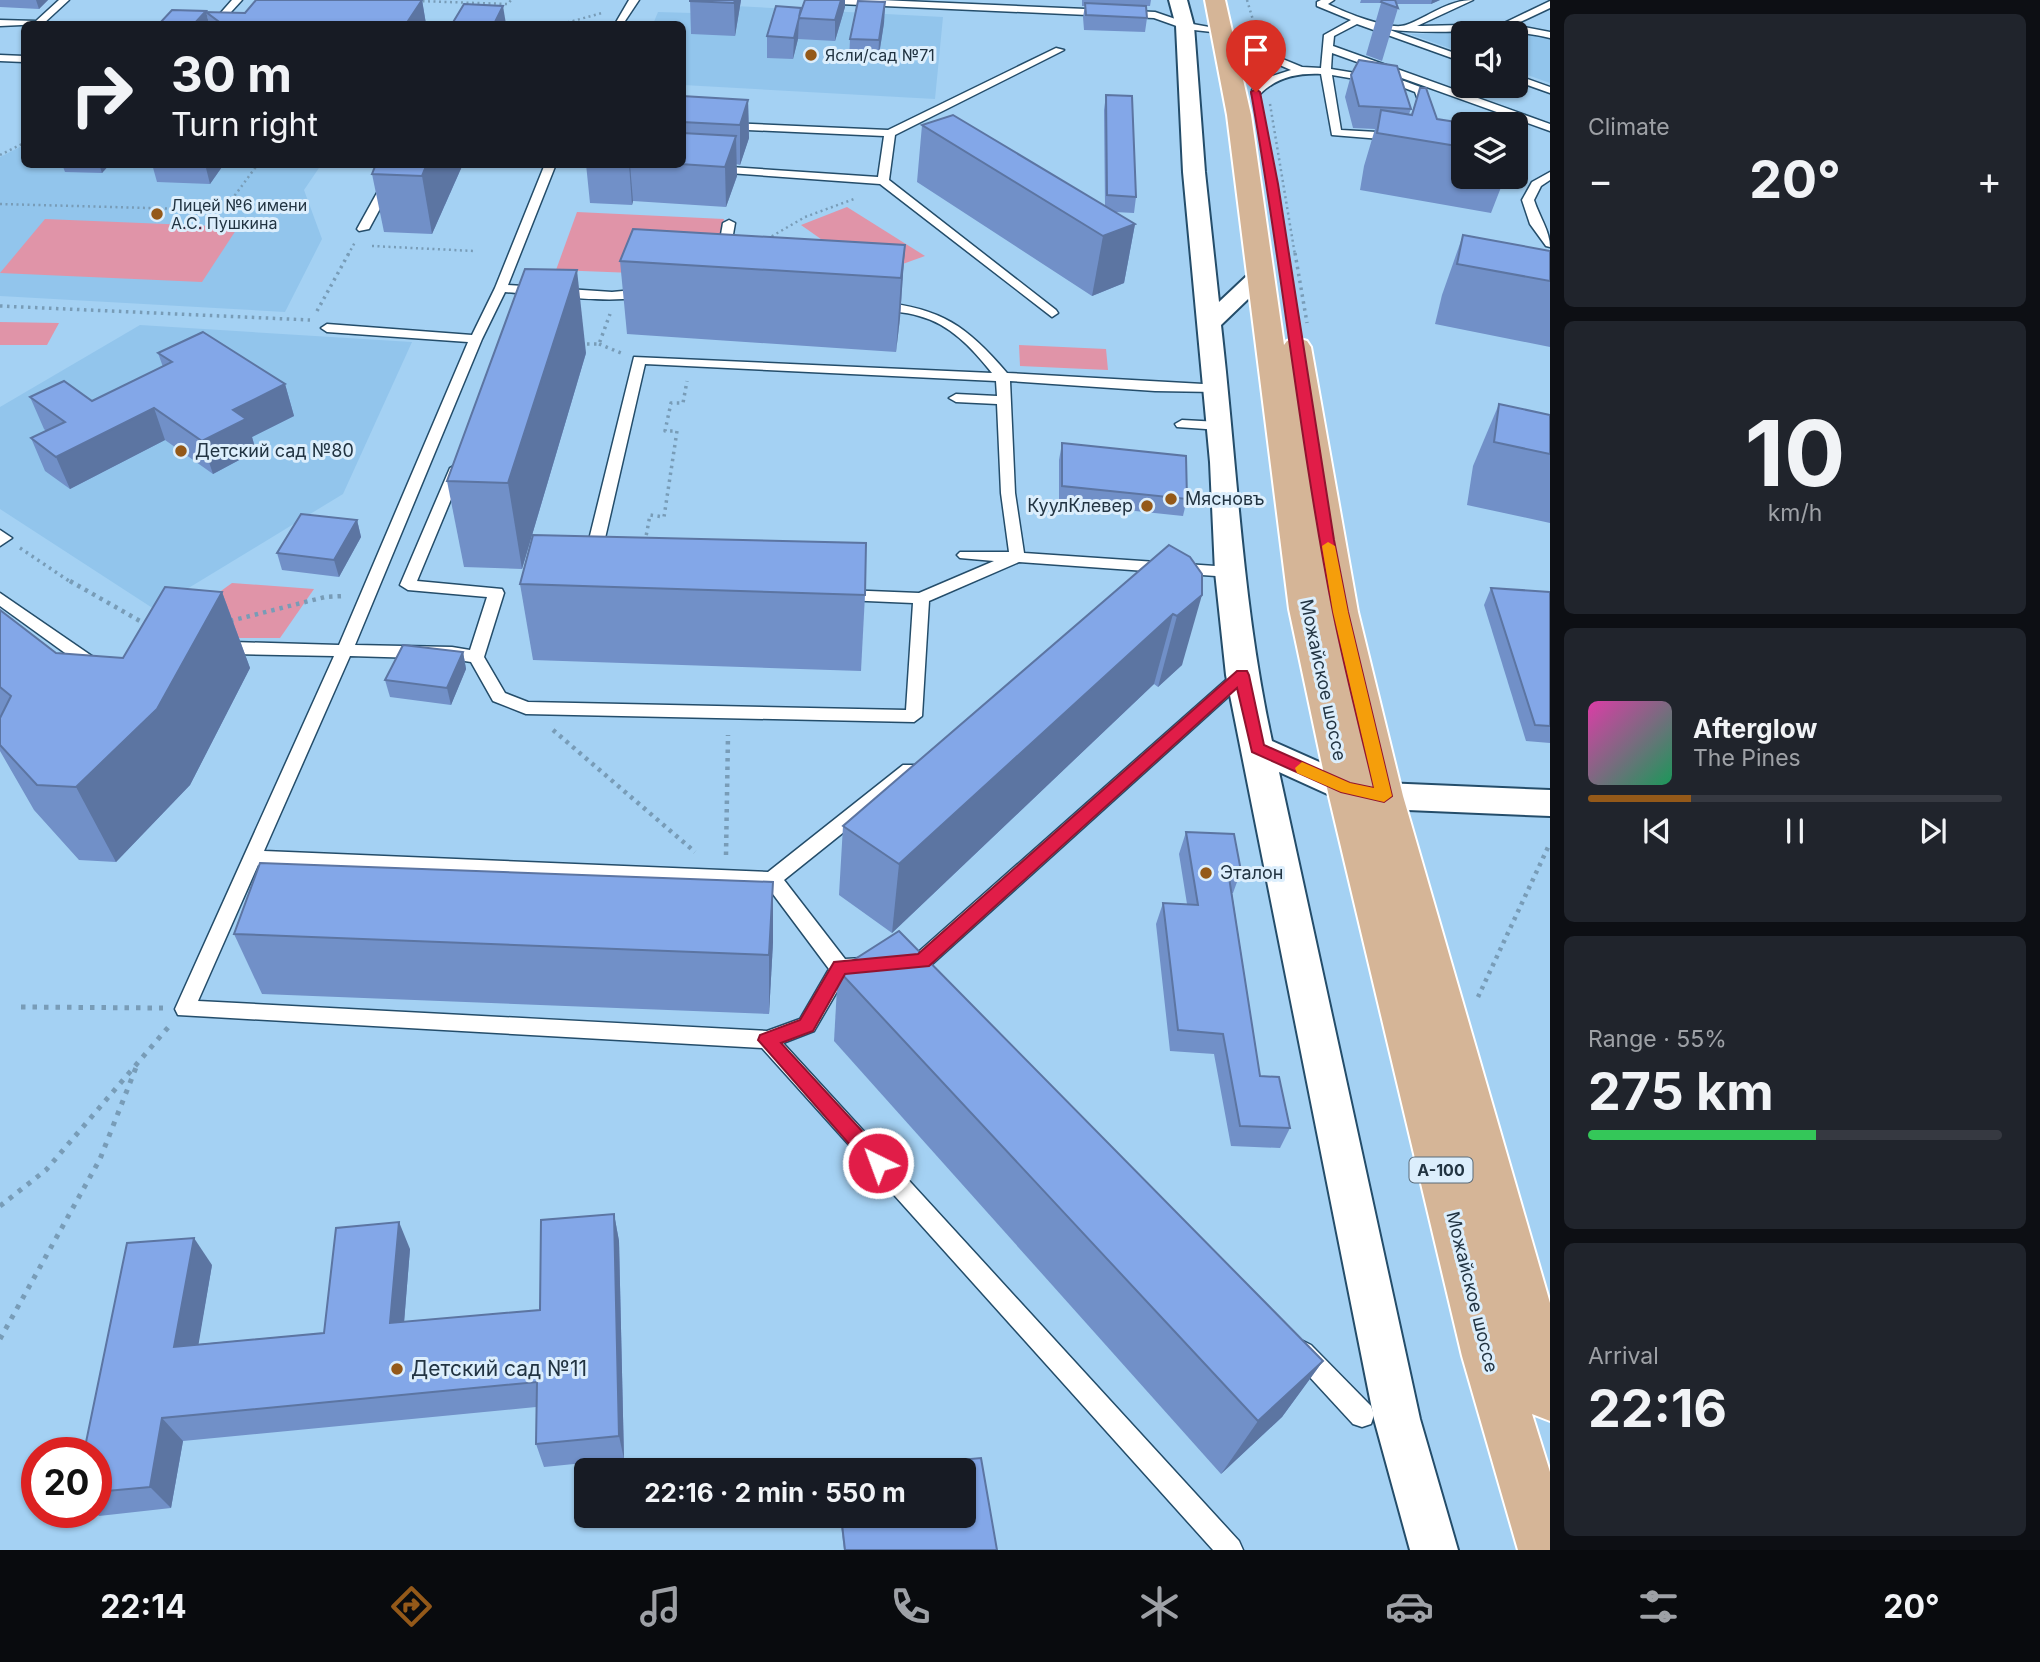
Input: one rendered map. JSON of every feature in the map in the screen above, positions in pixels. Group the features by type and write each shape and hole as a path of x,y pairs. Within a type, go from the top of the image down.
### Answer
{"main road":[{"name":"Можайское шоссе","path":"1215,0 1239,115 1306,609 1550,1395"},
{"path":"1235,0 1248,48 1265,143"},
{"name":"Можайское шоссе","path":"1273,184 1340,612 1365,792 1488,1356 1546,1550"}],"street":[{"path":"1178,0 1185,26 1194,172 1220,426 1230,572 1242,675 1397,1419 1434,1550"},
{"path":"1209,325 1261,275"},
{"path":"1257,748 1365,792 1550,803"}],"lane":[{"path":"43,21 64,0"},
{"path":"218,21 237,0"},
{"path":"621,21 634,0"},
{"path":"817,0 1155,15 1185,26 1221,30"},
{"path":"943,0 955,5"},
{"path":"1329,0 1320,4 1356,21 1451,55"},
{"path":"1405,28 1468,0"},
{"path":"1514,21 1550,5"},
{"path":"1256,92 1267,81 1300,70 1326,71 1404,84 1419,90 1437,136 1430,140 1336,133 1326,71 1329,35 1356,21 1405,28 1451,27"},
{"path":"0,23 21,24"},
{"path":"1528,27 1550,35"},
{"path":"1248,48 1300,70"},
{"path":"1328,48 1550,128"},
{"path":"686,124 890,133 1059,50"},
{"path":"0,58 21,59"},
{"path":"1528,82 1550,90"},
{"path":"883,181 890,133"},
{"path":"363,229 397,168"},
{"path":"549,168 501,288 475,339 369,595 184,1009 767,1040 807,1025 840,968"},
{"path":"709,168 883,181 1052,313"},
{"path":"1550,175 1536,184 1528,200 1536,224 1550,243"},
{"path":"722,261 729,223"},
{"path":"501,288 547,297 654,293"},
{"path":"862,305 915,309 940,319 977,345 1003,377 1008,493 1017,557"},
{"path":"327,328 475,339"},
{"path":"589,571 639,360 1216,388"},
{"path":"956,398 1004,400"},
{"path":"1182,424 1220,426"},
{"path":"461,458 408,585 496,593 476,657 499,697 527,708 914,716 922,598"},
{"path":"965,555 1230,572"},
{"path":"830,594 922,598 1017,557"},
{"path":"0,598 90,664 112,676"},
{"path":"233,648 452,653 476,657"},
{"path":"840,968 922,961 1242,675"},
{"path":"251,858 772,879 921,761"},
{"path":"772,879 840,968"},
{"path":"922,961 941,980"},
{"path":"767,1040 1230,1550"},
{"path":"1286,1336 1362,1415"}],"path":[{"path":"416,1 509,4 511,0"},
{"path":"572,21 607,11"},
{"path":"0,155 21,144"},
{"path":"0,204 224,210 255,168"},
{"path":"722,261 774,236 805,217 846,203 883,181"},
{"path":"0,306 312,320 363,229"},
{"path":"367,246 474,250"},
{"path":"644,549 650,516 664,517 677,431 666,431 671,403 683,403 688,376"},
{"path":"2,538 88,593 154,628"},
{"path":"219,623 325,597 369,595"},
{"path":"527,708 725,877"},
{"path":"725,877 729,712"},
{"path":"1475,1004 1550,843"},
{"path":"21,1007 184,1009"},
{"path":"0,1206 46,1170 184,1009"},
{"path":"0,1339 100,1159 137,1065"}],"shaded area":[{"name":"Ясли/сад №71","path":"696,4 943,17 935,99 686,85 686,21 654,21 658,12 692,13"},
{"path":"1528,32 1550,39 1550,83 1528,75"},
{"path":"1451,33 1451,49 1410,34"},
{"name":"Лицей №6 имени А.С. Пушкина","path":"21,146 21,168 319,168 304,190 322,239 285,312 0,296 0,157"},
{"path":"847,207 925,256 872,275 801,225"},
{"path":"577,212 724,219 711,276 556,270"},
{"path":"45,219 238,227 202,282 0,273"},
{"path":"0,322 59,323 47,345 0,345"},
{"name":"Детский сад №80","path":"140,325 412,342 343,494 154,609 0,509 0,407"},
{"path":"1019,345 1106,349 1108,370 1020,366"},
{"path":"232,583 314,589 280,638 212,638 189,614"}],"building":[{"path":"256,0 422,0 408,21 218,21 206,12 245,13"},
{"path":"690,0 735,0 734,3"},
{"path":"805,0 841,0 835,20 799,18 794,38 767,36 776,6 801,8 799,17"},
{"path":"1395,0 1398,8 1381,2"},
{"path":"858,1 885,2 879,40 850,39"},
{"path":"1085,3 1146,6 1147,18 1086,15"},
{"path":"464,4 503,6 496,21 454,21"},
{"path":"172,10 206,11 197,21 162,21"},
{"path":"1359,60 1397,66 1411,109 1359,106 1351,75"},
{"path":"1420,88 1426,88 1437,119 1451,121 1451,145 1377,133 1381,110 1412,115"},
{"path":"1106,95 1132,96 1136,197 1107,195"},
{"path":"686,96 748,100 740,125 686,122"},
{"path":"953,115 1135,224 1103,236 922,125"},
{"path":"686,133 736,136 725,167 686,164"},
{"path":"374,168 425,168 422,176 372,174"},
{"path":"633,229 905,245 901,278 620,261"},
{"path":"1463,235 1550,251 1550,281 1457,264"},
{"path":"525,269 577,270 508,483 447,481"},
{"path":"203,332 285,384 233,410 246,419 202,441 154,408 56,457 31,438 65,422 30,397 64,381 92,401 172,362 158,353"},
{"path":"1499,404 1550,415 1550,454 1494,442"},
{"path":"1062,443 1186,456 1187,499 1062,486"},
{"path":"301,514 357,520 334,560 277,553"},
{"path":"533,535 866,543 865,595 520,584"},
{"path":"1169,545 1190,557 1202,574 1202,595 1177,616 1173,614 899,864 843,826"},
{"path":"165,587 222,592 157,709 76,787 37,785 0,745 0,718 11,696 0,687 0,610 56,653 123,658"},
{"path":"1491,588 1550,592 1550,726 1535,725"},
{"path":"403,645 463,652 447,688 385,680"},
{"path":"1186,832 1234,834 1241,871 1228,871 1260,1076 1279,1077 1290,1128 1240,1126 1223,1034 1178,1030 1163,903 1198,905"},
{"path":"260,863 773,882 769,955 234,934"},
{"path":"899,931 1323,1361 1258,1421 838,970"},
{"path":"614,1214 619,1436 536,1444 537,1382 162,1418 150,1487 112,1491 112,1437 87,1437 127,1243 194,1238 174,1347 324,1333 336,1228 399,1222 390,1323 540,1310 541,1220"},
{"path":"976,1458 981,1458 997,1550 845,1550 842,1528 976,1528"}],"slow traffic":[{"path":"1302,768 1346,788 1384,796 1340,612 1328,546"}],"place":[{"name":"Ясли/сад №71","path":"811,55"},
{"name":"Лицей №6 имени А.С. Пушкина","path":"157,214"},
{"name":"Детский сад №80","path":"181,451"},
{"name":"Мясновъ","path":"1171,499"},
{"name":"КуулКлевер","path":"1147,506"},
{"name":"Эталон","path":"1206,873"},
{"name":"Детский сад №11","path":"397,1369"}],"route":[{"path":"878,1163 767,1040 807,1025 840,968 922,961 1242,675 1257,748 1346,788 1384,796 1340,612 1273,184 1256,92"}]}
